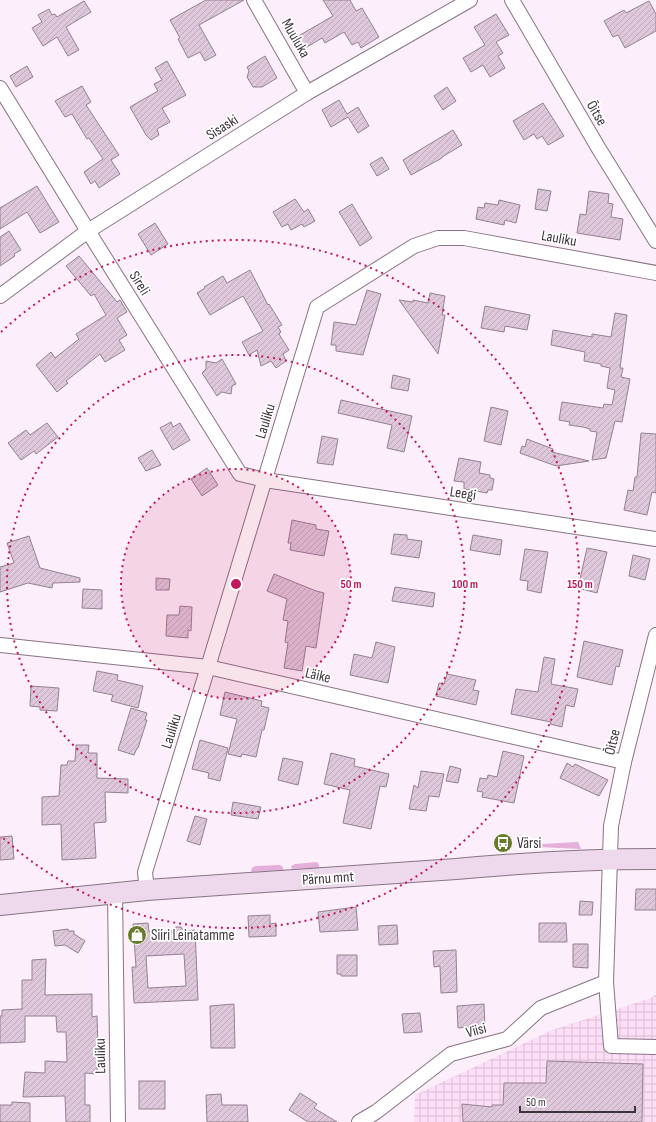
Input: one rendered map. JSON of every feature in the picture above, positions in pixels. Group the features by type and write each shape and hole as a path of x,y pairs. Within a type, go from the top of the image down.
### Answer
{"main road":[{"name":"Pärnu mnt","path":"0,905 147,890 456,869 504,864 610,859 656,859"}],"street":[{"name":"Muuluka","path":"254,0 308,93"},
{"name":"Sisaski","path":"0,296 88,231 308,93 470,0"},
{"name":"Õitse","path":"512,0 599,149 656,241"},
{"name":"Sireli","path":"0,88 240,474 265,480"},
{"name":"Lauliku","path":"147,890 145,872 317,307 414,246 438,238 464,238 656,273"},
{"name":"Leegi","path":"265,480 656,539"},
{"name":"Õitse","path":"610,859 611,826 624,762 656,635"},
{"name":"Läike","path":"0,645 208,667 624,762"},
{"path":"610,859 606,982 611,1046 656,1047"},
{"name":"Lauliku","path":"114,893 118,1122"},
{"name":"Viisi","path":"359,1122 376,1112 451,1054 507,1040 541,1008 606,982"}],"shaded area":[{"path":"578,842 581,849 538,847 542,844"},
{"path":"317,862 319,868 292,869 291,866 295,864"},
{"path":"280,865 283,867 283,870 251,872 252,868 255,866"},
{"path":"656,994 656,1122 414,1122 415,1095 552,1030 651,998"}],"building":[{"path":"206,0 244,0 199,25 216,55 205,61 200,52 188,58 178,39 180,38 170,20"},
{"path":"323,0 350,0 356,11 362,8 379,37 361,48 358,42 352,45 344,32 325,43 322,38 302,50 295,38 333,16"},
{"path":"84,1 91,12 66,27 79,50 68,56 57,37 43,46 32,28 42,22 38,15 49,9 52,15 55,14 57,17"},
{"path":"649,1 656,14 656,31 625,48 618,35 613,37 604,21 624,10 626,13"},
{"path":"496,14 509,35 496,42 503,53 498,56 505,68 490,77 483,65 471,72 463,58 485,45 474,27"},
{"path":"265,56 277,78 262,87 253,87 247,77 249,71 247,67"},
{"path":"167,61 186,95 162,108 170,122 157,129 159,135 151,140 146,135 130,107 158,91 154,84 162,80 155,68"},
{"path":"27,66 33,77 16,87 10,76"},
{"path":"82,86 91,102 86,105 119,155 111,160 120,174 99,188 95,181 91,184 84,172 103,159 89,138 87,139 72,114 65,117 55,101"},
{"path":"447,87 456,101 443,110 434,96"},
{"path":"339,100 347,114 358,107 369,126 358,133 348,117 331,127 322,110"},
{"path":"543,103 564,136 548,145 542,136 537,139 534,134 524,140 513,121"},
{"path":"453,130 462,145 411,175 403,160"},
{"path":"382,157 389,169 377,176 370,164"},
{"path":"37,186 59,222 40,233 27,212 0,229 0,208"},
{"path":"538,189 551,191 547,211 535,209"},
{"path":"589,191 609,194 608,203 613,204 611,217 623,219 620,240 577,233 580,214 586,215"},
{"path":"295,199 304,212 308,209 315,221 304,227 302,224 291,230 288,224 282,227 273,212"},
{"path":"499,200 520,205 516,223 505,220 504,225 476,219 478,207 484,208 485,203 498,205"},
{"path":"352,204 372,238 360,246 339,212"},
{"path":"155,223 168,244 151,255 138,234"},
{"path":"9,231 21,250 0,266 0,237"},
{"path":"79,256 117,302 120,300 127,312 117,318 127,335 119,340 125,350 105,362 100,354 66,381 68,383 57,392 36,365 51,352 55,358 79,339 76,334 106,315 94,294 91,296 66,266"},
{"path":"250,270 268,305 269,304 282,325 278,327 281,332 279,334 289,350 283,354 286,361 276,368 271,361 261,366 257,350 249,355 242,342 263,331 243,296 210,315 197,293 223,276 227,283"},
{"path":"367,290 381,294 363,355 336,351 336,345 331,345 334,322 356,325"},
{"path":"430,293 445,296 442,315 445,315 438,354 399,300 413,302 413,300 428,303"},
{"path":"485,306 530,315 527,330 505,326 504,332 481,328"},
{"path":"615,313 627,315 620,368 623,368 621,377 630,379 622,422 615,421 606,458 592,460 597,432 590,431 590,429 583,427 569,425 570,422 559,420 562,402 603,408 604,404 612,405 615,390 607,388 610,368 601,366 601,364 584,361 585,352 551,345 553,330 592,337 592,334 611,337"},
{"path":"222,359 236,384 232,386 231,394 222,392 217,396 202,373 206,369 206,361 216,363"},
{"path":"393,375 410,379 408,391 391,388"},
{"path":"341,400 412,416 404,452 387,448 392,425 338,413"},
{"path":"491,407 508,411 501,445 484,441"},
{"path":"171,422 173,427 180,423 190,440 173,450 160,428"},
{"path":"47,423 58,437 36,454 34,451 21,460 8,443 26,430 30,435"},
{"path":"641,433 656,434 656,493 652,492 647,515 624,510 628,490 633,491 635,477 637,477"},
{"path":"322,436 338,439 333,465 317,463"},
{"path":"527,439 553,449 552,452 589,461 556,466 520,453 522,446 525,447"},
{"path":"152,450 161,465 146,471 138,458"},
{"path":"459,458 481,462 479,473 490,475 490,478 494,479 492,490 488,490 487,493 464,489 464,482 454,481"},
{"path":"207,468 218,485 202,496 191,479"},
{"path":"292,520 316,525 316,529 329,531 324,556 290,550 291,543 288,543"},
{"path":"394,534 407,535 407,539 422,541 419,558 391,554"},
{"path":"473,535 502,540 500,555 470,550"},
{"path":"29,536 40,568 80,578 80,582 53,583 52,588 28,583 0,592 0,567 14,563 7,543"},
{"path":"587,548 607,552 597,593 578,588"},
{"path":"525,549 548,552 541,593 527,590 528,581 520,580"},
{"path":"633,555 650,559 645,580 629,576"},
{"path":"274,574 324,593 316,648 306,646 302,671 284,668 288,643 285,642 288,621 283,620 287,599 267,591"},
{"path":"156,578 170,579 169,590 156,590"},
{"path":"395,587 435,593 433,607 392,601"},
{"path":"83,589 102,590 102,609 82,608"},
{"path":"180,606 192,607 191,631 188,630 188,638 166,636 167,615 179,615"},
{"path":"584,641 623,650 619,667 616,666 612,685 577,677"},
{"path":"376,642 395,647 388,683 350,675 354,654 372,658"},
{"path":"544,657 555,659 551,684 578,689 574,707 566,705 562,727 550,724 551,722 511,714 516,689 538,692"},
{"path":"97,671 118,675 117,680 143,686 138,708 111,701 113,695 93,691"},
{"path":"447,674 476,680 473,690 479,691 476,705 436,696 439,683 444,684"},
{"path":"31,686 59,688 57,711 40,710 40,707 30,706"},
{"path":"225,692 262,701 261,706 269,708 256,757 242,754 241,757 228,754 237,719 220,715"},
{"path":"131,708 147,713 145,720 147,720 138,748 134,755 118,750"},
{"path":"200,740 228,748 220,781 208,778 209,773 192,769"},
{"path":"76,745 89,745 88,753 97,753 97,778 128,779 128,793 105,792 106,822 94,823 96,858 62,860 61,824 42,825 42,797 59,796 61,765 67,765 68,761 75,761"},
{"path":"503,751 524,756 514,803 482,797 483,792 477,791 480,778 487,779 488,775 497,777"},
{"path":"331,753 355,759 354,766 389,774 386,787 380,786 371,829 343,823 350,790 324,784"},
{"path":"283,758 303,762 298,785 278,780"},
{"path":"567,763 573,767 575,764 608,780 599,796 560,778"},
{"path":"450,766 461,769 458,783 446,781"},
{"path":"421,771 444,774 439,797 429,796 426,811 409,809 414,785 418,788"},
{"path":"233,802 261,807 258,819 231,815"},
{"path":"195,816 207,819 200,845 187,841"},
{"path":"12,836 14,859 0,860 0,837"},
{"path":"636,889 656,889 656,910 635,910"},
{"path":"580,901 593,902 592,915 579,915"},
{"path":"356,907 358,930 320,932 318,912"},
{"path":"270,915 270,924 276,923 276,936 249,937 248,916"},
{"path":"148,923 149,932 171,931 176,927 181,927 184,931 195,930 198,1000 134,1003 132,967 136,967 133,924","holes":["184,954 186,986 148,988 146,956"]},
{"path":"539,923 566,923 567,942 539,942"},
{"path":"397,925 398,944 379,945 378,926"},
{"path":"68,929 68,931 74,931 74,934 85,941 78,953 65,945 55,946 53,931"},
{"path":"573,944 588,944 588,968 573,967"},
{"path":"456,950 457,992 441,993 440,966 434,967 433,951"},
{"path":"337,955 357,955 357,976 341,976 341,974 337,974"},
{"path":"46,959 45,995 92,994 92,1017 97,1016 98,1053 97,1074 85,1073 85,1105 90,1105 90,1122 66,1122 65,1096 23,1097 25,1072 45,1073 45,1061 67,1062 66,1032 57,1032 56,1016 25,1016 25,1042 0,1043 0,1016 2,1016 2,1010 22,1009 22,980 32,980 32,960"},
{"path":"234,1004 235,1048 211,1048 210,1006"},
{"path":"484,1004 485,1028 458,1028 457,1006"},
{"path":"420,1013 422,1032 404,1033 402,1014"},
{"path":"547,1061 643,1064 642,1122 463,1122 462,1104 492,1107 492,1105 503,1105 504,1083 546,1083"},
{"path":"139,1081 165,1081 165,1109 139,1109"},
{"path":"300,1093 317,1104 314,1108 337,1122 308,1122 289,1110"},
{"path":"221,1094 222,1105 247,1105 248,1122 207,1122 206,1095"},
{"path":"12,1102 30,1103 30,1122 0,1122 0,1105 12,1105"}],"place":[{"name":"Värsi","path":"503,843"},
{"name":"Siiri Leinatamme","path":"137,935"}]}
